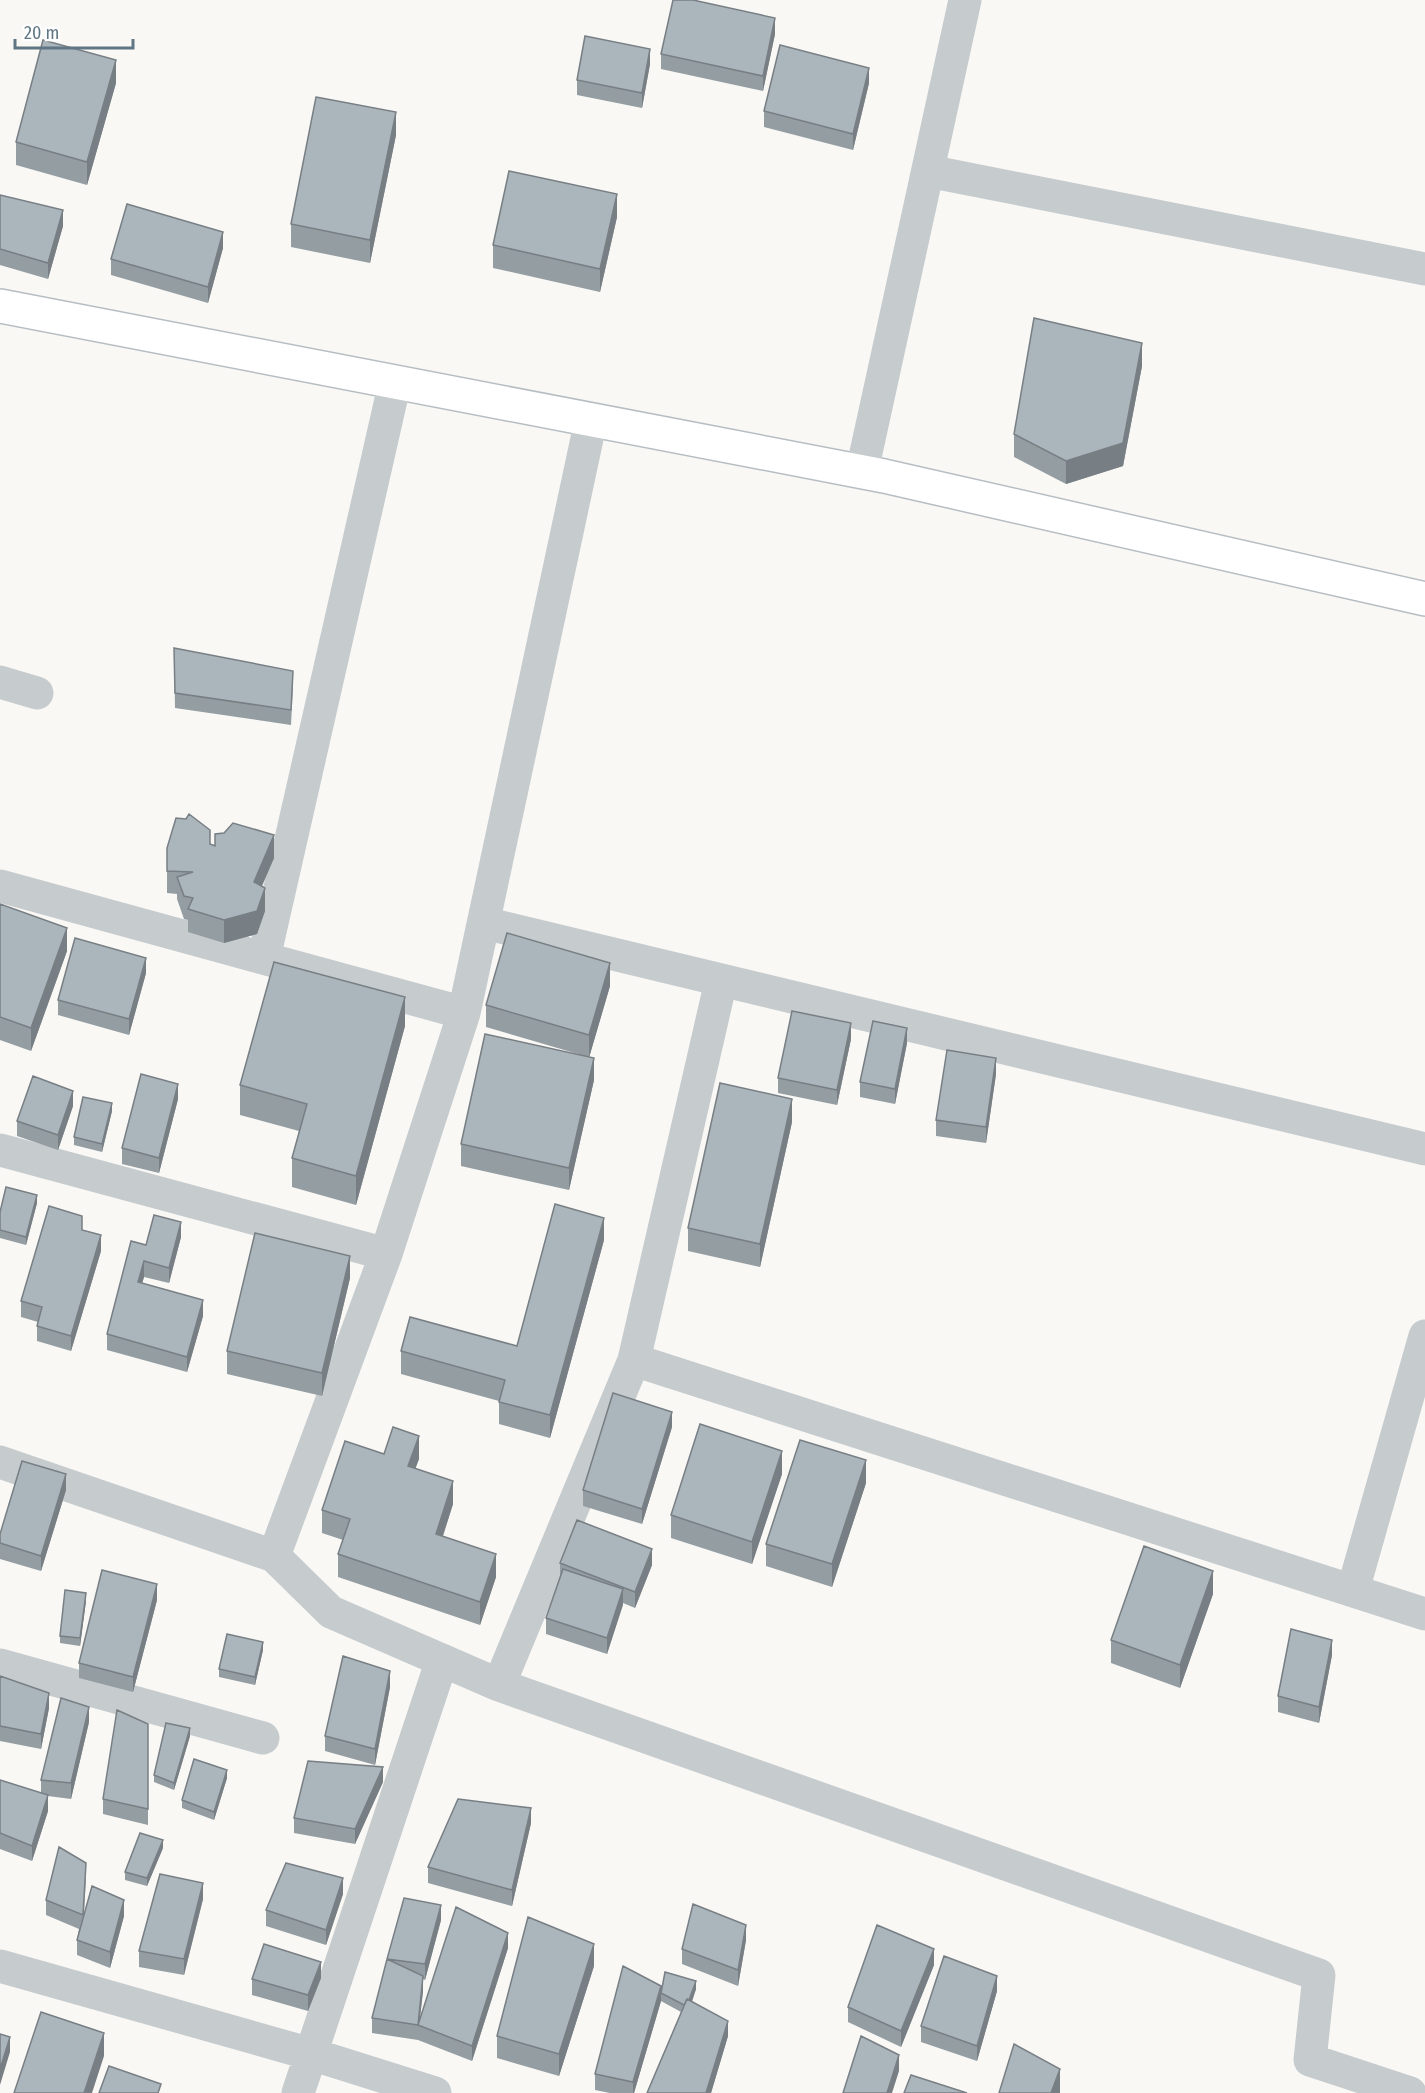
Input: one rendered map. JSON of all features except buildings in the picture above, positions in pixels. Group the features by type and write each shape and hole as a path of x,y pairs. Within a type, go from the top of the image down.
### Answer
{"street":[{"path":"862,471 965,0"},
{"path":"928,171 1425,269"},
{"path":"0,306 862,471 1425,599"},
{"path":"264,958 395,382"},
{"path":"274,1556 386,1254 464,1013 591,420"},
{"path":"0,682 37,693"},
{"path":"0,886 464,1013"},
{"path":"484,923 1425,1149"},
{"path":"499,1685 634,1360 721,981"},
{"path":"0,1150 386,1254"},
{"path":"1353,1590 1425,1336"},
{"path":"634,1360 1425,1614"},
{"path":"0,1462 274,1556 331,1612 499,1685 1319,1975 1310,2060 1410,2093"},
{"path":"298,2093 442,1660"},
{"path":"0,1665 263,1738"},
{"path":"0,1966 311,2054 435,2093"}]}
